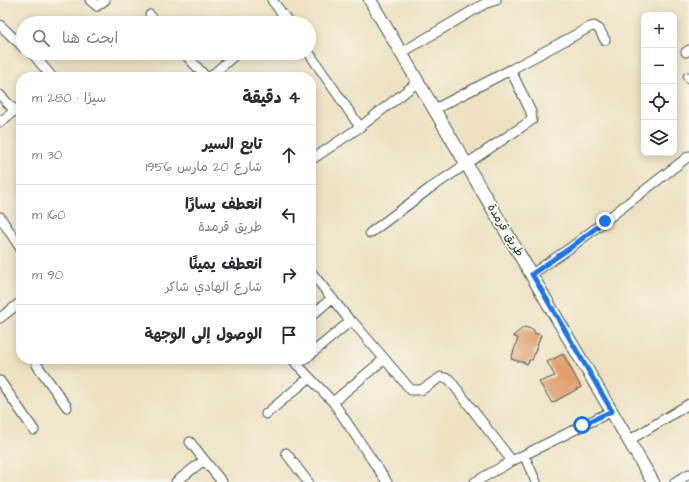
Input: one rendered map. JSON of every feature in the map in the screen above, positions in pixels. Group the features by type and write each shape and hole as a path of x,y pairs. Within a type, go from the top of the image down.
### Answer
{"main road":[{"name":"طريق قرمدة","path":"370,0 468,164 653,482"}],"street":[{"path":"90,0 97,6 105,0"},
{"path":"272,0 283,16"},
{"path":"401,53 484,4 496,0"},
{"path":"0,26 16,41"},
{"path":"435,109 512,70 590,27 594,26 599,29 605,40"},
{"path":"38,60 48,72"},
{"path":"190,60 201,72"},
{"path":"216,72 229,60"},
{"path":"314,60 360,127"},
{"path":"370,233 430,189 532,120 531,112 512,70"},
{"path":"316,157 360,127 418,82"},
{"path":"0,95 16,107"},
{"path":"0,122 16,110"},
{"path":"532,274 570,248 689,156"},
{"path":"0,216 16,241"},
{"path":"316,278 350,322 355,324 383,360 411,390 421,390 441,377 449,378 512,460"},
{"path":"316,312 332,298"},
{"path":"0,318 16,306"},
{"path":"316,350 350,322"},
{"path":"333,402 383,360"},
{"path":"37,364 67,407"},
{"path":"296,364 333,402 387,482"},
{"path":"266,414 309,378"},
{"path":"0,381 34,430"},
{"path":"628,441 689,404"},
{"path":"475,482 512,460 612,411"},
{"path":"190,442 222,482"},
{"path":"286,453 308,482"},
{"path":"524,455 536,482"},
{"path":"176,482 204,460"},
{"path":"675,482 689,474"}],"building":[{"path":"524,327 534,330 534,333 541,335 532,360 529,360 528,364 511,359 518,338 513,336"},
{"path":"563,354 581,387 552,403 539,382 555,376 547,362"}],"route":[{"path":"582,425 612,411 532,274 570,248 605,221"}]}
